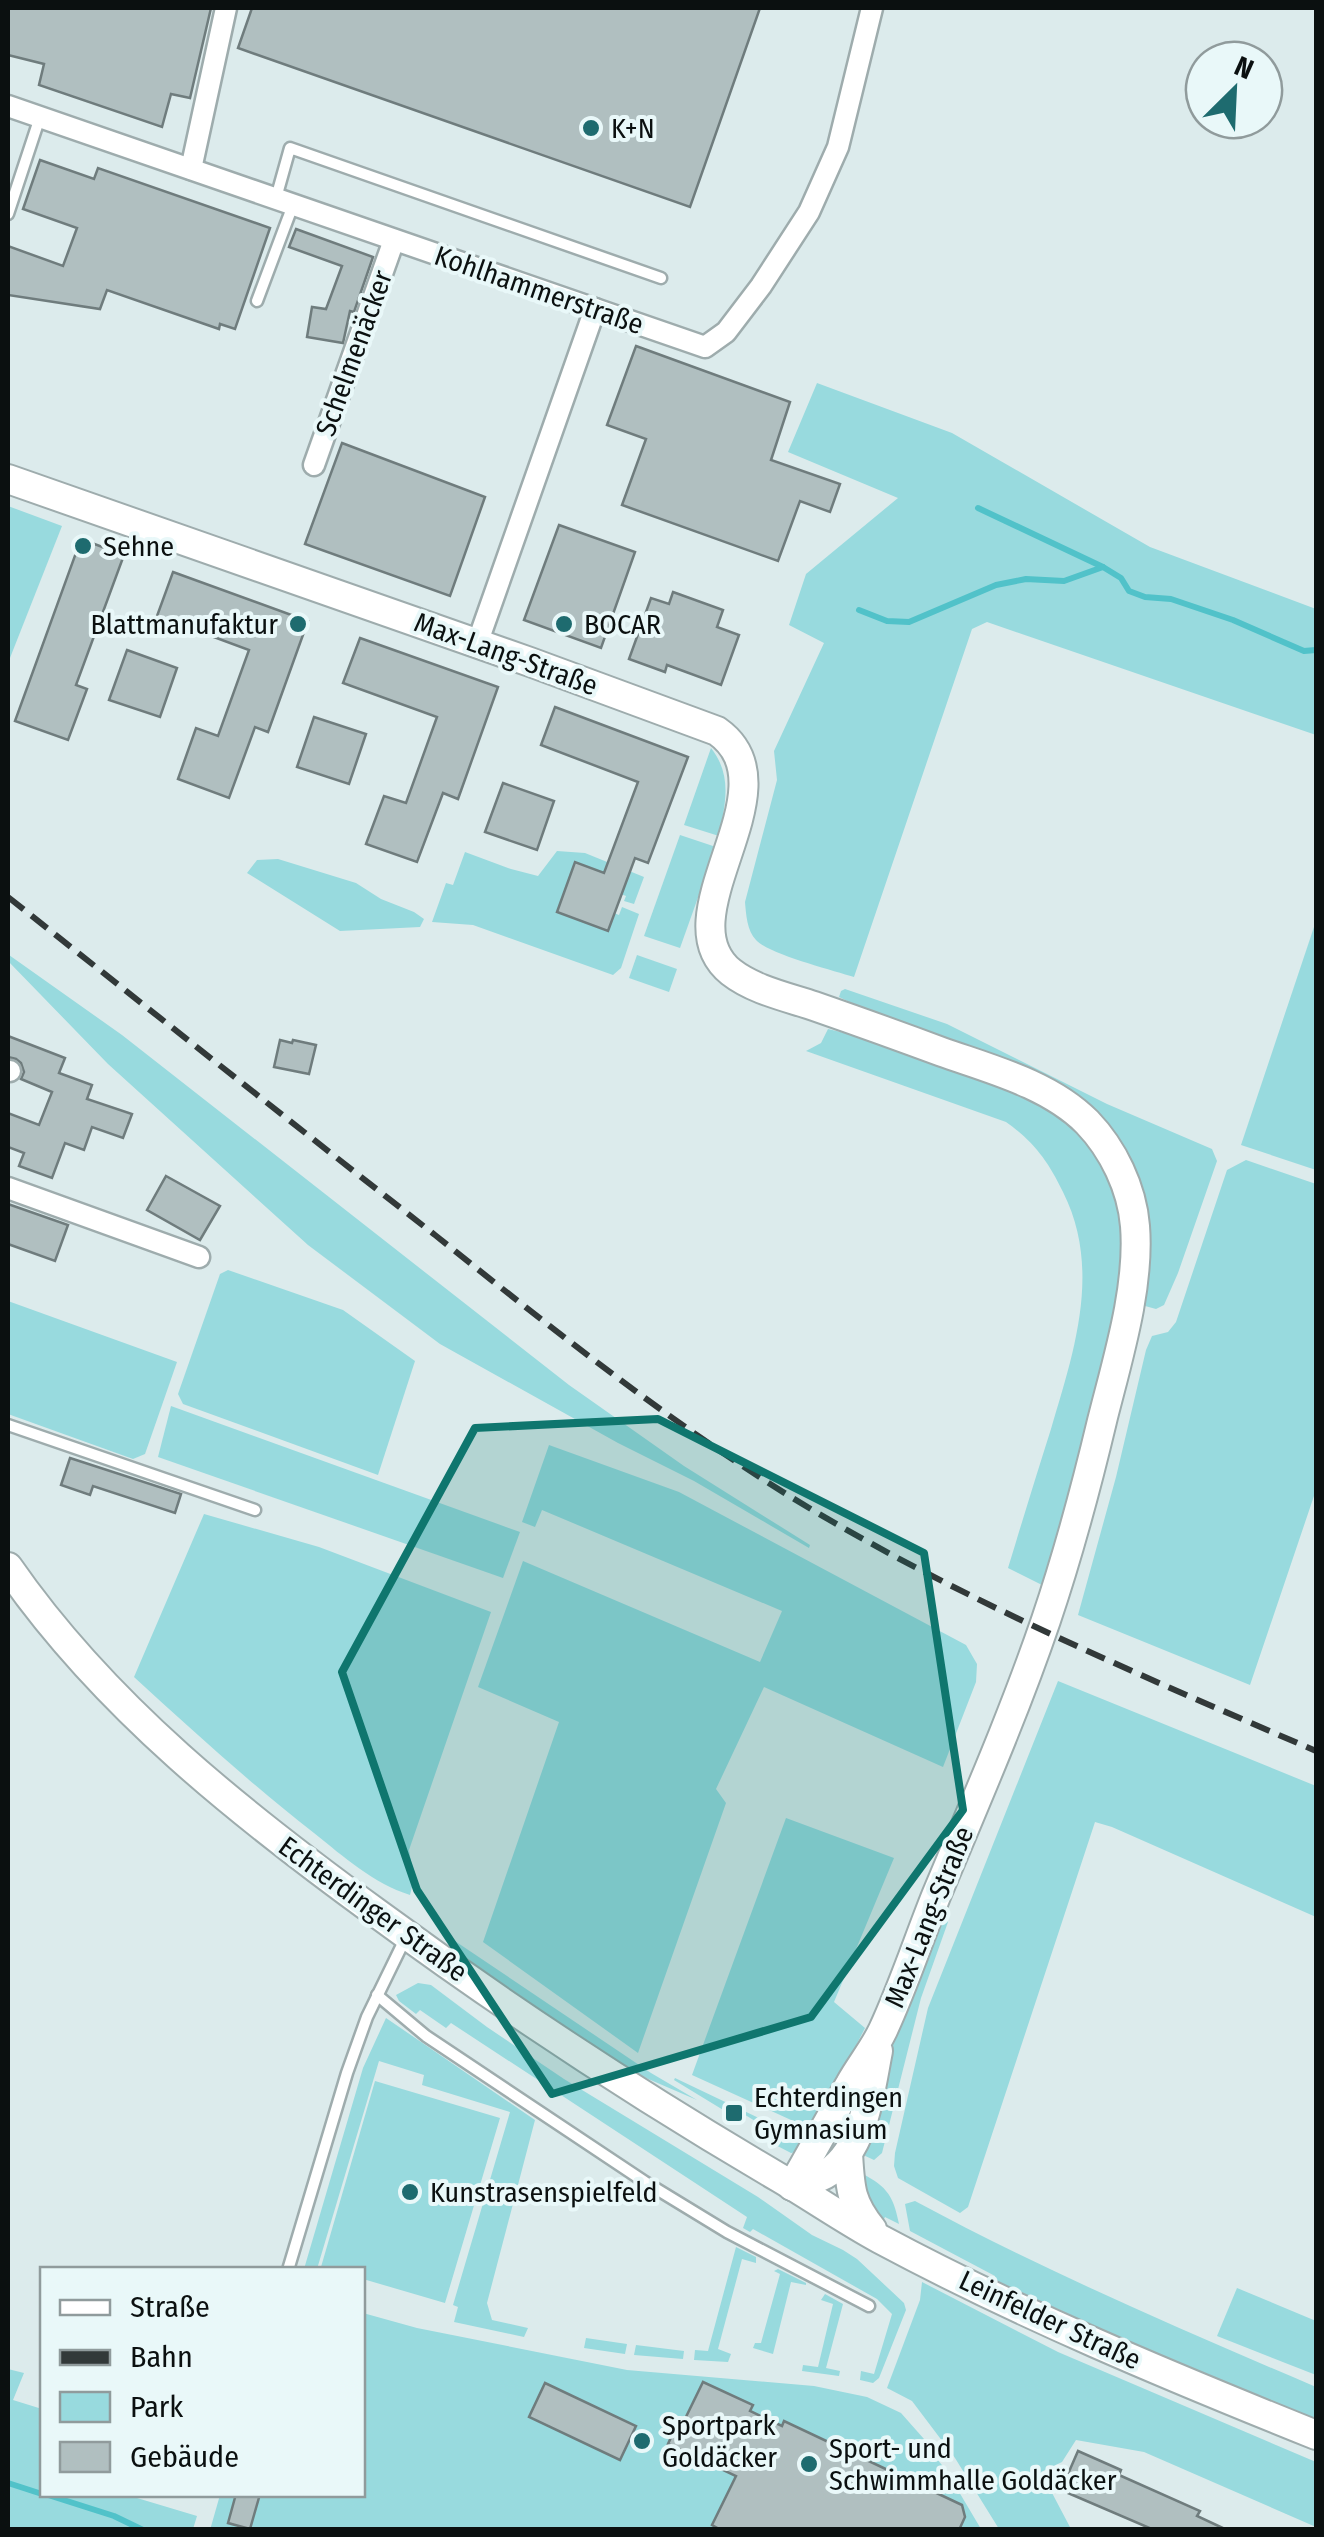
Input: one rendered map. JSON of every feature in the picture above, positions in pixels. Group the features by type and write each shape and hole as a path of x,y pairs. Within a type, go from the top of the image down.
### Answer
{"main road":[{"name":"Max-Lang-Straße","path":"8,480 477,644 710,728 730,740 744,769 744,788 713,903 712,937 728,970 770,991 987,1068 1054,1098 1086,1122 1126,1183 1135,1226 1134,1270 1086,1486 1046,1620 977,1802 882,2033 792,2186"},
{"name":"Echterdinger Straße","path":"8,1567 86,1664 151,1731 270,1835 592,2064 792,2186"},
{"name":"Max-Lang-Straße","path":"848,2154 870,2093 882,2033"},
{"path":"792,2186 830,2172 848,2154"},
{"path":"848,2154 855,2206 878,2237"},
{"name":"Leinfelder Straße","path":"792,2186 878,2237 997,2297 1208,2391 1316,2434"}],"street":[{"path":"190,169 226,8"},
{"name":"Kohlhammerstraße","path":"8,106 705,347 726,332 793,240 830,169 843,132 872,8"},
{"name":"Schelmenäcker","path":"314,466 394,240"},
{"path":"477,644 594,309"},
{"path":"8,1188 199,1257"}],"lane":[{"path":"8,214 40,117"},
{"path":"257,301 284,202 290,148 661,278"},
{"path":"8,1425 255,1510"},
{"path":"289,2267 347,2073 376,1995 407,1936"},
{"path":"376,1995 426,2036 645,2182 727,2232 868,2306"}],"highlighted area":[{"path":"658,1419 924,1553 963,1810 811,2017 552,2094 417,1890 342,1672 475,1428"}],"green space":[{"path":"817,383 952,433 1150,547 1316,609 1316,735 987,622 972,629 854,977 763,945 751,932 745,902 777,780 774,751 824,643 789,625 806,574 898,498 788,452"},
{"path":"8,506 62,526 8,663"},
{"path":"711,748 725,780 719,836 684,825"},
{"path":"680,835 716,847 680,948 644,936"},
{"path":"557,851 585,853 644,877 634,904 624,901 626,896 621,894 626,881 576,862 557,912 608,931 614,913 619,915 622,907 639,914 621,968 613,975 473,925 432,922 446,883 453,885 465,852 538,876"},
{"path":"278,859 356,883 424,919 420,927 340,931 247,873 257,860"},
{"path":"1316,921 1316,1170 1241,1145"},
{"path":"9,955 122,1035 569,1385 684,1466 810,1545 809,1548 440,1344 308,1245 108,1064 8,961"},
{"path":"637,955 677,969 669,992 629,978"},
{"path":"845,989 947,1024 1107,1104 1212,1149 1217,1161 1164,1305 1156,1309 1145,1306 1141,1299 1119,1145 839,997"},
{"path":"828,1029 949,1065 1040,1103 1083,1140 1101,1164 1113,1192 1121,1241 1115,1310 1086,1435 1042,1585 1008,1568 1075,1340 1082,1281 1075,1221 1052,1171 1016,1129 1006,1122 806,1051 821,1043"},
{"path":"1246,1160 1316,1184 1316,1490 1250,1685 1078,1615 1146,1350 1152,1336 1168,1332 1176,1322 1227,1170"},
{"path":"228,1270 343,1310 415,1361 378,1475 183,1404 178,1394 220,1274"},
{"path":"8,1301 177,1362 145,1454 133,1459 8,1414"},
{"path":"171,1406 520,1532 503,1578 158,1457"},
{"path":"549,1445 679,1492 966,1645 977,1664 976,1682 943,1767 764,1687 716,1789 726,1803 638,2053 483,1942 559,1722 478,1687 523,1561 760,1662 782,1611 542,1510 535,1527 522,1522"},
{"path":"204,1514 319,1547 491,1612 409,1850 414,1879 410,1895 371,1876 336,1851 134,1677"},
{"path":"1058,1681 1316,1786 1316,1917 1095,1822 968,2207 960,2213 898,2178 895,2153 928,2008"},
{"path":"786,1818 894,1858 834,2002 865,2028 813,2130 692,2075"},
{"path":"941,1916 948,1922 921,1998 882,2153 874,2160 861,2154 897,2029"},
{"path":"443,1933 697,2100 639,2075 580,2037 459,1953"},
{"path":"418,1983 431,1985 564,2079 758,2197 812,2235 857,2259 904,2303 906,2310 879,2378 873,2383 860,2380 861,2371 874,2374 892,2314 877,2299 753,2229 750,2232 743,2228 747,2217 451,2023 446,2028 420,2010 416,2014 396,1995"},
{"path":"386,2018 535,2120 487,2303 492,2320 528,2328 524,2337 454,2322 458,2307 453,2305 510,2112 422,2085 424,2075 379,2061 318,2267 305,2267 363,2068"},
{"path":"675,2078 786,2131 778,2135 742,2113 738,2119"},
{"name":"Kunstrasenspielfeld","path":"375,2081 500,2118 445,2303 365,2280 365,2267 321,2267"},
{"path":"764,2134 785,2141 792,2134 808,2143 791,2153 762,2138"},
{"path":"857,2171 886,2191 899,2224 885,2217 882,2223 870,2215"},
{"path":"915,2201 1063,2275 1316,2387 1316,2420 995,2280 995,2276 910,2231 905,2204"},
{"path":"736,2247 756,2257 756,2263 742,2259 718,2349 731,2354 728,2362 694,2360 695,2350 708,2351"},
{"path":"778,2269 806,2285 791,2282 773,2354 753,2348 755,2343 761,2343 780,2274 774,2271"},
{"path":"922,2282 1058,2352 1316,2462 1316,2527 1144,2452 1076,2440 1062,2462 1041,2472 1071,2529 999,2529 955,2458 912,2401 887,2388 920,2300"},
{"path":"1237,2288 1316,2321 1316,2375 1217,2336"},
{"path":"825,2294 843,2304 826,2368 840,2371 839,2376 802,2371 803,2365 818,2367 833,2304 821,2300"},
{"name":"Sportpark Goldäcker","path":"365,2314 417,2328 627,2370 814,2386 867,2397 901,2413 924,2439 981,2529 210,2530 219,2497 365,2497"},
{"path":"586,2338 627,2344 625,2354 584,2348"},
{"path":"636,2345 684,2351 683,2359 634,2355"},
{"path":"8,2369 24,2373 13,2400 40,2408 40,2497 134,2497 197,2516 193,2529 8,2529"}],"building":[{"path":"8,8 211,8 190,98 171,94 162,127 39,85 44,64 8,55"},
{"name":"K+N","path":"252,8 760,8 690,207 238,48"},
{"path":"40,160 94,179 98,168 270,228 235,329 220,324 219,329 107,290 100,309 8,295 8,246 63,266 77,228 23,209"},
{"path":"296,229 373,257 354,312 350,311 343,343 307,337 312,307 326,309 342,266 289,247"},
{"path":"636,346 790,402 771,460 840,484 830,512 800,501 778,561 622,505 646,439 607,425"},
{"path":"342,443 485,497 450,596 305,544"},
{"path":"559,525 635,552 601,648 524,620"},
{"path":"81,539 124,555 76,685 87,689 68,740 15,721"},
{"path":"173,572 308,621 268,732 255,727 229,798 178,779 196,728 218,736 249,650 157,616"},
{"path":"673,592 723,610 717,627 739,635 721,685 667,665 665,672 629,659 651,598 669,604"},
{"path":"360,638 498,687 458,799 443,793 417,862 366,844 384,796 406,803 437,717 343,683"},
{"path":"127,650 177,668 160,717 109,700"},
{"path":"555,707 688,757 648,863 635,858 608,931 557,912 575,862 604,873 638,782 541,745"},
{"path":"314,717 366,734 349,784 297,767"},
{"path":"503,783 554,801 537,850 485,832"},
{"path":"8,1036 65,1058 59,1073 92,1085 87,1099 132,1114 123,1138 92,1127 84,1150 65,1143 52,1178 19,1166 24,1153 8,1147 8,1113 39,1125 52,1092 21,1079 21,1063 8,1057"},
{"path":"280,1040 316,1045 309,1074 274,1067"},
{"path":"166,1176 220,1206 200,1240 147,1210"},
{"path":"8,1204 68,1225 55,1261 8,1244"},
{"path":"70,1458 181,1494 175,1513 93,1486 90,1495 61,1485"},
{"name":"Sport- und Schwimmhalle Goldäcker","path":"703,2382 753,2405 750,2411 782,2426 784,2421 962,2505 965,2517 959,2530 721,2530 712,2525 736,2476 668,2444"},
{"path":"545,2383 636,2426 620,2460 529,2417"},
{"path":"1078,2451 1121,2470 1119,2475 1200,2511 1197,2516 1227,2530 1154,2530 1061,2490"},
{"path":"235,2497 259,2497 250,2529 228,2523"}],"waterway":[{"path":"978,508 1103,567 1121,578 1129,591 1171,599 1233,620 1304,651 1316,650"},
{"path":"859,610 887,621 909,622 996,585 1026,579 1064,581 1103,567"},
{"path":"8,2483 40,2493"},
{"path":"54,2497 143,2530"}],"railway":[{"path":"8,897 565,1338 744,1467 854,1534 984,1602 1316,1751"}],"place":[{"name":"K+N","path":"591,128"},
{"name":"Sehne","path":"83,546"},
{"name":"Blattmanufaktur","path":"298,624"},
{"name":"BOCAR","path":"564,624"},
{"name":"Echterdingen Gymnasium","path":"734,2113"},
{"name":"Kunstrasenspielfeld","path":"410,2192"},
{"name":"Sportpark Goldäcker","path":"642,2441"},
{"name":"Sport- und Schwimmhalle Goldäcker","path":"809,2464"}]}
